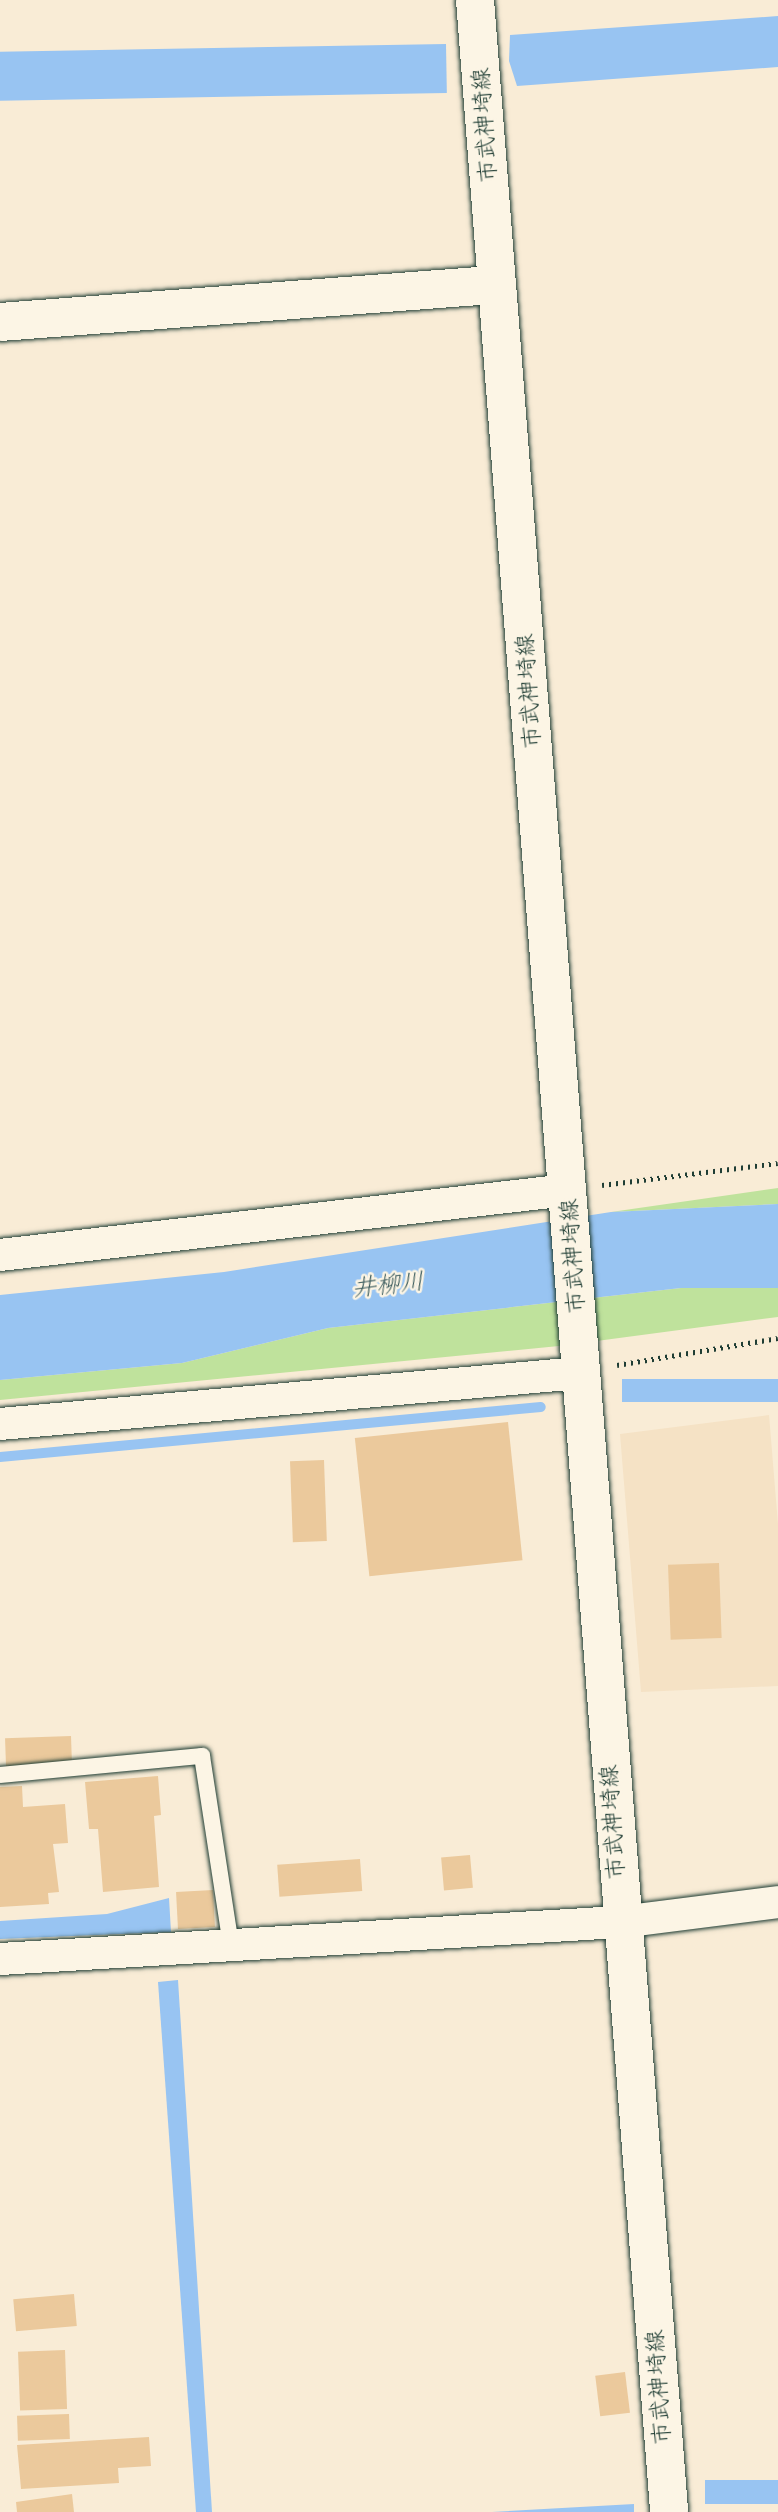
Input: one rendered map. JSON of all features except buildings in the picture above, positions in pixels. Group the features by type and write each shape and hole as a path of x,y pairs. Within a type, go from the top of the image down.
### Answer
{"main road":[{"name":"市武神埼線","path":"475,0 569,1195 620,1922 669,2512"},
{"path":"0,322 497,285"}],"street":[{"path":"0,1255 569,1195"},
{"path":"0,1424 580,1365"},
{"path":"0,1959 620,1922 778,1902"}],"lane":[{"path":"0,1775 202,1756 231,1945"}],"path":[{"path":"569,1195 778,1163"},
{"path":"580,1365 778,1338"}],"shaded area":[{"path":"769,1415 778,1524 778,1686 641,1692 620,1434"}],"green space":[{"path":"778,1188 778,1204 611,1212"},
{"path":"681,1288 778,1288 778,1317 559,1346 0,1400 0,1380 182,1363 328,1328"}],"water":[{"path":"778,16 778,67 517,86 509,61 510,35"},
{"path":"446,44 447,93 0,101 0,52"},
{"name":"井柳川","path":"778,1204 778,1288 681,1288 328,1328 182,1363 0,1380 0,1295 224,1272 611,1212"},
{"path":"622,1379 778,1379 778,1402 622,1402"},
{"path":"169,1898 171,1932 0,1939 0,1921 107,1914"},
{"path":"178,1980 212,2512 196,2512 158,1982"},
{"path":"705,2480 778,2480 778,2504 705,2504"},
{"path":"634,2504 634,2512 492,2512"}],"waterway":[{"path":"0,1457 541,1407"}]}
